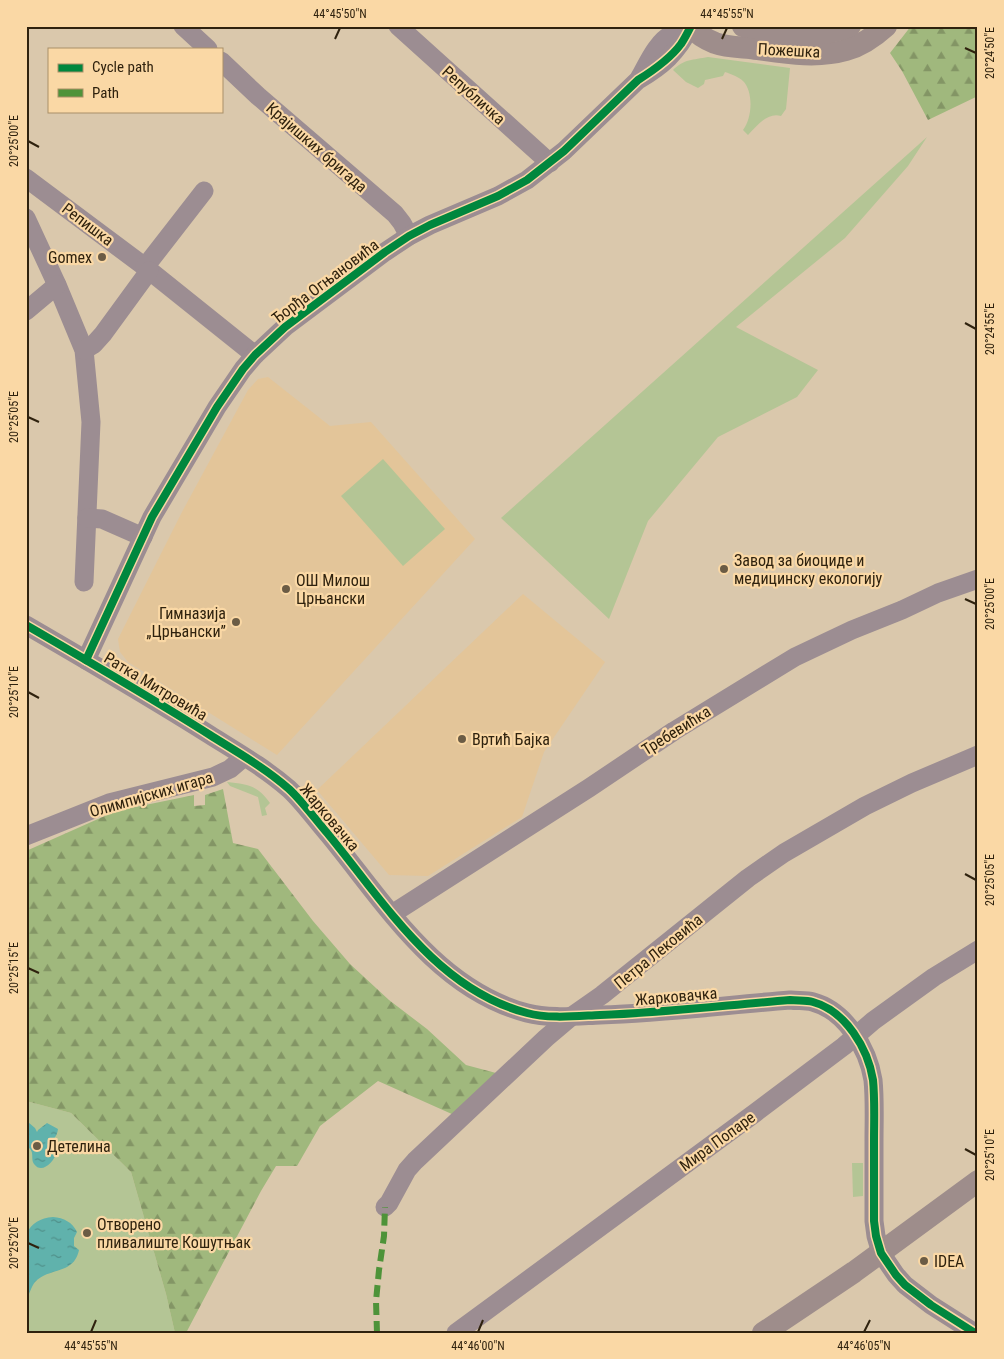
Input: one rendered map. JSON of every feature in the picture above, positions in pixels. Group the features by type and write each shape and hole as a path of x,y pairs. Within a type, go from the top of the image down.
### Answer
{"main road":[{"name":"Пожешка","path":"690,26 700,35 718,44 807,54 845,50 862,42 886,26"},
{"name":"Пожешка","path":"743,26 811,34 838,31 850,26"},
{"path":"763,1333 846,1278 978,1181"}],"street":[{"path":"183,26 201,46"},
{"name":"Републичка","path":"398,26 550,163"},
{"name":"Ђорђа Огњановића","path":"86,660 143,537 171,484 217,408 243,369 255,355 285,327 384,252 430,225 498,196 528,180 550,163 638,80 652,72 674,53 690,26"},
{"name":"Крајишких бригада","path":"222,62 258,96 394,214 402,223 409,236"},
{"name":"Репишка","path":"26,178 147,269 255,355"},
{"path":"84,350 94,344 104,334 147,269 204,191"},
{"path":"26,218 57,284 84,350 91,422 84,582"},
{"path":"26,311 57,284"},
{"path":"87,518 102,519 143,537"},
{"name":"Требевићка","path":"392,914 589,788 661,739 795,657 938,593 978,579"},
{"name":"Ратка Митровића","path":"26,625 166,707 244,757"},
{"name":"Петра Лековића","path":"385,1207 407,1170 415,1161 546,1038 748,878 784,853 865,806 912,783 978,755"},
{"name":"Жарковачка","path":"244,757 267,772 296,796 392,914 429,955 480,995 504,1006 529,1014 572,1016 648,1014 774,1002 805,1001 815,1003 833,1012 844,1021 865,1053 872,1080 874,1101 874,1221 881,1253 896,1275 913,1292 975,1333"},
{"name":"Олимпијских игара","path":"26,836 109,803 213,777 230,769 244,757"},
{"name":"Мира Попаре","path":"456,1333 844,1046 873,1021 934,977 978,950"}],"shaded area":[{"name":"ОШ Милош Црњански","path":"268,377 330,426 371,422 475,539 277,755 128,662 120,652 118,639 182,512 248,390 258,379"},
{"name":"Вртић Бајка","path":"523,594 605,662 544,752 522,817 428,876 389,875 317,790"}],"green space":[{"path":"911,26 978,26 978,96 928,120 902,71 890,53"},
{"path":"708,57 790,68 786,109 781,116 776,115 767,118 748,135 743,130 750,113 750,98 747,86 741,80 725,72 723,76 705,80 704,84 698,88 686,82 673,70 685,62"},
{"path":"927,137 908,166 845,238 736,327 818,370 797,397 718,437 648,521 609,619 501,518"},
{"path":"383,459 445,529 403,566 341,496"},
{"path":"227,782 251,786 261,792 270,803 265,808 267,815 262,816 258,797 230,786"},
{"path":"223,789 233,843 258,849 313,921 350,964 389,1000 427,1029 466,1065 496,1073 454,1115 378,1081 320,1126 297,1166 276,1166 186,1333 175,1333 166,1294 131,1172 71,1113 26,1101 26,851 116,811 194,795 194,806 205,805 205,795"},
{"name":"Отворено пливалиште Кошутњак","path":"26,1101 71,1113 131,1172 166,1294 175,1333 26,1333"},
{"path":"852,1163 863,1163 863,1196 853,1197"}],"water":[{"name":"Детелина","path":"28,1122 37,1132 47,1123 58,1129 56,1136 47,1145 53,1148 56,1154 53,1160 44,1168 37,1167 34,1164 32,1152 26,1146 26,1139 28,1138 26,1137 26,1123"},
{"path":"53,1217 61,1218 73,1226 77,1232 74,1238 74,1246 79,1250 76,1258 67,1267 47,1274 35,1282 26,1301 26,1234 37,1222"}],"marked path":[{"path":"377,1333 376,1301 384,1236 385,1207"}],"cycle path":[{"path":"86,660 152,517 217,407 255,355 285,327 409,236 498,196 527,180 564,151 638,80 672,55 691,26"},
{"path":"26,625 119,679 251,760 280,781 304,805 414,940 439,964 465,984 495,1001 527,1013 554,1017 648,1013 790,1000 813,1002 836,1014 845,1022 861,1044 873,1080 874,1221 881,1253 905,1285 931,1305 975,1333"}],"place":[{"name":"Gomex","path":"102,257"},
{"name":"Завод за биоциде и медицинску екологију","path":"724,569"},
{"name":"ОШ Милош Црњански","path":"286,589"},
{"name":"Гимназија „Црњански”","path":"236,622"},
{"name":"Вртић Бајка","path":"462,739"},
{"name":"Детелина","path":"37,1146"},
{"name":"Отворено пливалиште Кошутњак","path":"87,1233"},
{"name":"IDEA","path":"924,1261"}]}
